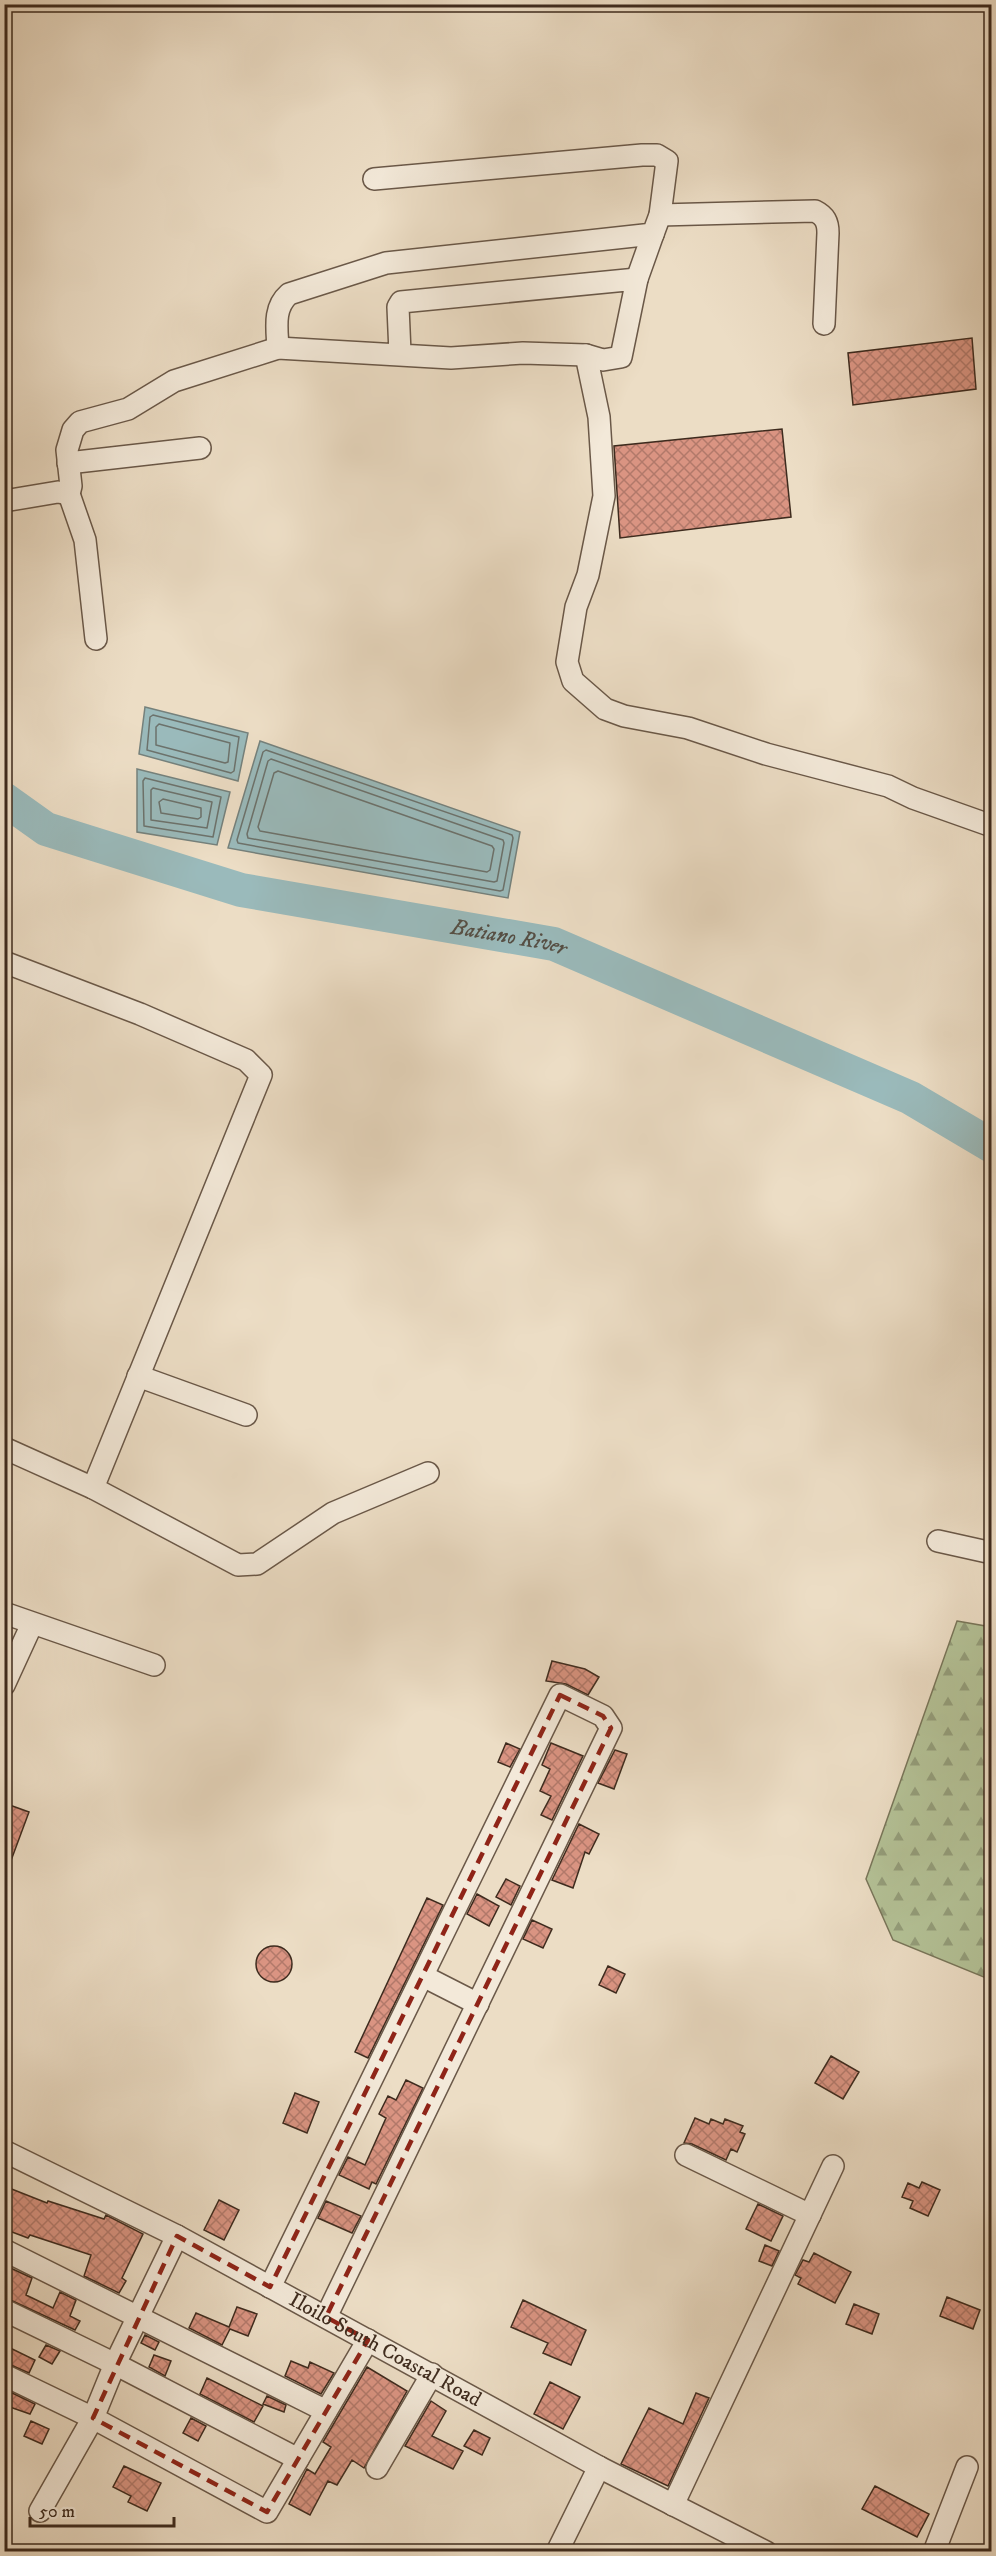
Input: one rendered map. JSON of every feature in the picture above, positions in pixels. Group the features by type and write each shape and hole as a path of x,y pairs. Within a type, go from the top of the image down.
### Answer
{"street":[{"path":"96,639 84,540 69,494 71,486 68,450 74,430 80,422 128,409 174,381 278,348 400,353 451,358 523,353 586,355 603,360 621,357 637,279 657,225 667,161 657,155 374,179"},
{"path":"278,348 276,321 280,302 289,294 386,263 657,225 815,212 821,214 828,222 824,324"},
{"path":"400,353 398,308 401,302 637,279"},
{"path":"586,355 598,417 604,496 588,576 576,607 572,629 567,662 573,681 606,709 624,716 688,728 766,754 888,786 914,798 992,826"},
{"path":"68,463 200,448"},
{"path":"4,501 58,492 69,494"},
{"path":"4,963 140,1014 246,1060 261,1076 93,1488"},
{"path":"138,1376 246,1415"},
{"path":"4,1448 93,1488 238,1565 247,1566 257,1564 333,1513 428,1473"},
{"path":"938,1541 992,1553"},
{"path":"4,1612 32,1624 154,1665"},
{"path":"4,1685 32,1624"},
{"path":"270,2287 560,1695 603,1716 611,1728 326,2317"},
{"path":"423,1976 478,2004"},
{"name":"Iloilo South Coastal Road","path":"4,2151 177,2236 599,2467 766,2552"},
{"path":"686,2156 810,2215"},
{"path":"673,2505 833,2166"},
{"path":"40,2511 93,2418 138,2316 177,2236"},
{"path":"4,2250 326,2411"},
{"path":"4,2310 116,2364 297,2460"},
{"path":"4,2375 93,2418 267,2511 368,2340"},
{"path":"377,2468 432,2374"},
{"path":"558,2552 599,2467"},
{"path":"934,2552 967,2467"}],"highlighted area":[{"path":"560,1695 603,1716 611,1728 326,2317 368,2340 267,2512 93,2418 177,2236 270,2287"}],"green space":[{"path":"957,1621 991,1627 991,1980 893,1940 866,1879"}],"water":[{"path":"145,707 248,733 238,781 139,754"},
{"path":"260,741 520,832 508,898 228,848"},
{"path":"137,769 230,792 217,845 137,832"}],"building":[{"path":"972,338 976,389 853,405 848,353"},
{"path":"782,429 791,517 620,538 614,446"},
{"path":"552,1661 585,1669 599,1677 588,1695 566,1684 546,1681"},
{"path":"506,1743 520,1749 510,1767 498,1762"},
{"path":"551,1743 583,1756 552,1820 541,1815 551,1796 540,1791 550,1769 542,1765"},
{"path":"615,1750 627,1754 614,1789 598,1783"},
{"path":"4,1803 29,1812 6,1874 4,1874"},
{"path":"579,1824 599,1834 589,1854 585,1852 573,1888 552,1880"},
{"path":"506,1879 520,1886 511,1905 496,1897"},
{"path":"477,1894 499,1906 489,1926 467,1914"},
{"path":"427,1898 443,1905 368,2058 355,2052"},
{"path":"532,1920 552,1929 543,1948 523,1939"},
{"path":"274,1946 287,1951 292,1964 287,1977 274,1982 261,1977 256,1964 261,1951"},
{"path":"608,1966 625,1974 616,1993 599,1985"},
{"path":"831,2056 859,2072 843,2099 815,2083"},
{"path":"406,2080 423,2088 376,2184 372,2182 369,2189 339,2175 348,2157 365,2165 386,2118 379,2114 388,2096 396,2100"},
{"path":"295,2093 319,2102 307,2133 283,2123"},
{"path":"695,2118 709,2124 711,2119 723,2124 725,2119 743,2126 740,2132 745,2134 737,2152 731,2149 726,2160 692,2144 684,2143"},
{"path":"922,2182 940,2190 928,2216 910,2208 913,2201 902,2197 908,2183 919,2188"},
{"path":"4,2186 47,2203 48,2201 104,2219 106,2215 143,2234 122,2278 126,2281 119,2293 84,2276 91,2255 4,2229"},
{"path":"219,2200 239,2210 224,2240 204,2230"},
{"path":"326,2201 361,2216 352,2233 318,2218"},
{"path":"758,2204 783,2216 771,2241 746,2229"},
{"path":"765,2245 779,2251 772,2266 759,2261"},
{"path":"814,2253 851,2272 835,2303 798,2284 801,2278 795,2275 803,2260 809,2262"},
{"path":"4,2265 32,2278 26,2295 53,2308 60,2292 76,2300 70,2316 80,2321 75,2330 4,2297"},
{"path":"947,2297 980,2310 973,2329 940,2316"},
{"path":"523,2300 586,2330 571,2365 543,2353 548,2343 511,2327"},
{"path":"854,2304 879,2314 872,2334 846,2324"},
{"path":"237,2307 257,2314 248,2336 230,2329 222,2345 189,2328 196,2313 229,2327"},
{"path":"145,2335 159,2342 155,2350 141,2343"},
{"path":"4,2345 35,2360 29,2373 4,2362"},
{"path":"46,2345 60,2351 52,2364 39,2357"},
{"path":"154,2355 171,2361 165,2376 149,2367"},
{"path":"291,2361 308,2368 310,2362 334,2373 321,2394 285,2376"},
{"path":"367,2367 407,2391 364,2468 352,2460 337,2485 328,2481 310,2515 289,2504 307,2469 315,2474 331,2447 323,2442"},
{"path":"207,2378 263,2406 254,2422 200,2394"},
{"path":"550,2382 580,2397 563,2429 534,2414"},
{"path":"4,2389 35,2404 30,2414 4,2405"},
{"path":"696,2393 709,2398 668,2486 621,2464 649,2408 683,2424"},
{"path":"267,2396 286,2405 284,2412 263,2404"},
{"path":"431,2401 446,2411 432,2436 463,2451 453,2469 405,2446"},
{"path":"191,2418 206,2426 198,2441 183,2433"},
{"path":"31,2421 49,2429 42,2444 24,2436"},
{"path":"474,2430 490,2438 482,2455 464,2446"},
{"path":"124,2466 161,2483 147,2511 128,2502 131,2496 113,2487"},
{"path":"875,2486 929,2514 917,2537 862,2509"}],"waterway":[{"name":"Batiano River","path":"4,799 46,829 241,890 554,944 911,1098 992,1146"}]}
